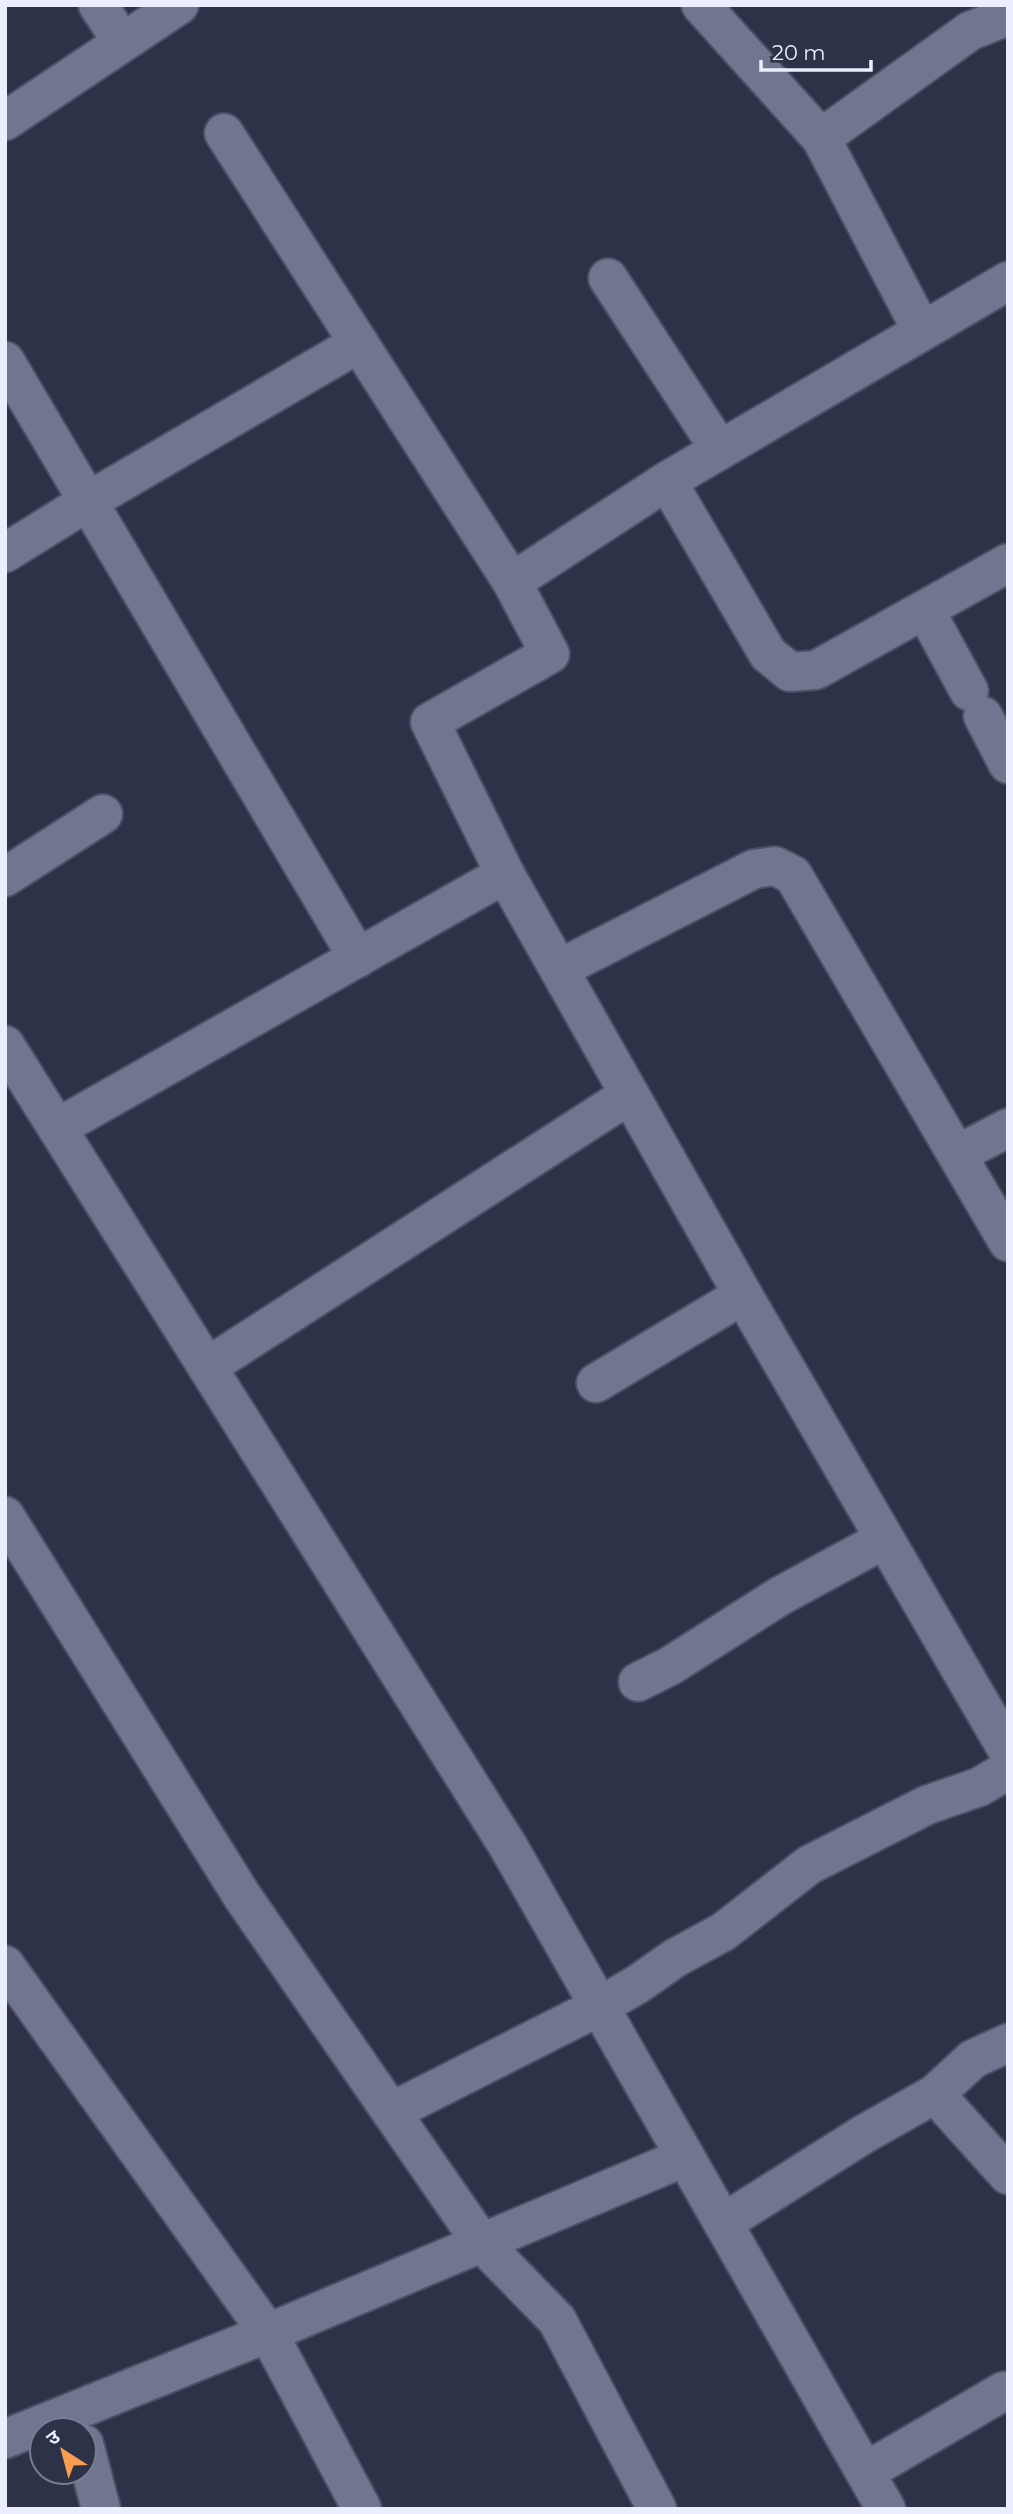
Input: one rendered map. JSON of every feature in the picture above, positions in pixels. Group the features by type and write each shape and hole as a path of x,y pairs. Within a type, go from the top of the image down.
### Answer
{"street":[{"path":"98,5 122,42"},
{"path":"5,121 178,5"},
{"path":"701,5 821,138 922,331"},
{"path":"821,138 970,31 1008,15 1002,5"},
{"path":"224,133 512,582 550,654 430,722 505,874 629,1095 883,1540 1008,1751"},
{"path":"608,278 720,450"},
{"path":"512,582 667,481 1008,281"},
{"path":"5,553 359,343"},
{"path":"5,361 358,958"},
{"path":"667,481 768,654 790,672 816,670 1008,564"},
{"path":"925,610 1008,764"},
{"path":"5,877 103,814"},
{"path":"559,969 754,869 775,866 793,875 1008,1242"},
{"path":"57,1128 505,874"},
{"path":"5,1045 508,1846 886,2509"},
{"path":"207,1367 629,1095"},
{"path":"958,1154 1008,1128"},
{"path":"596,1383 743,1295"},
{"path":"7,1524 242,1896 391,2112 481,2242 557,2320 657,2509"},
{"path":"638,1682 670,1666 780,1596 883,1540"},
{"path":"391,2112 600,2006 675,1958 723,1932 809,1866 927,1805 979,1787 1008,1770"},
{"path":"5,1965 268,2333 362,2509"},
{"path":"723,2223 864,2134 935,2094 973,2059 1008,2043"},
{"path":"935,2094 1008,2175"},
{"path":"98,2419 268,2333 685,2157"},
{"path":"865,2472 1004,2392"},
{"path":"5,2439 28,2436"},
{"path":"95,2486 101,2509"}]}
